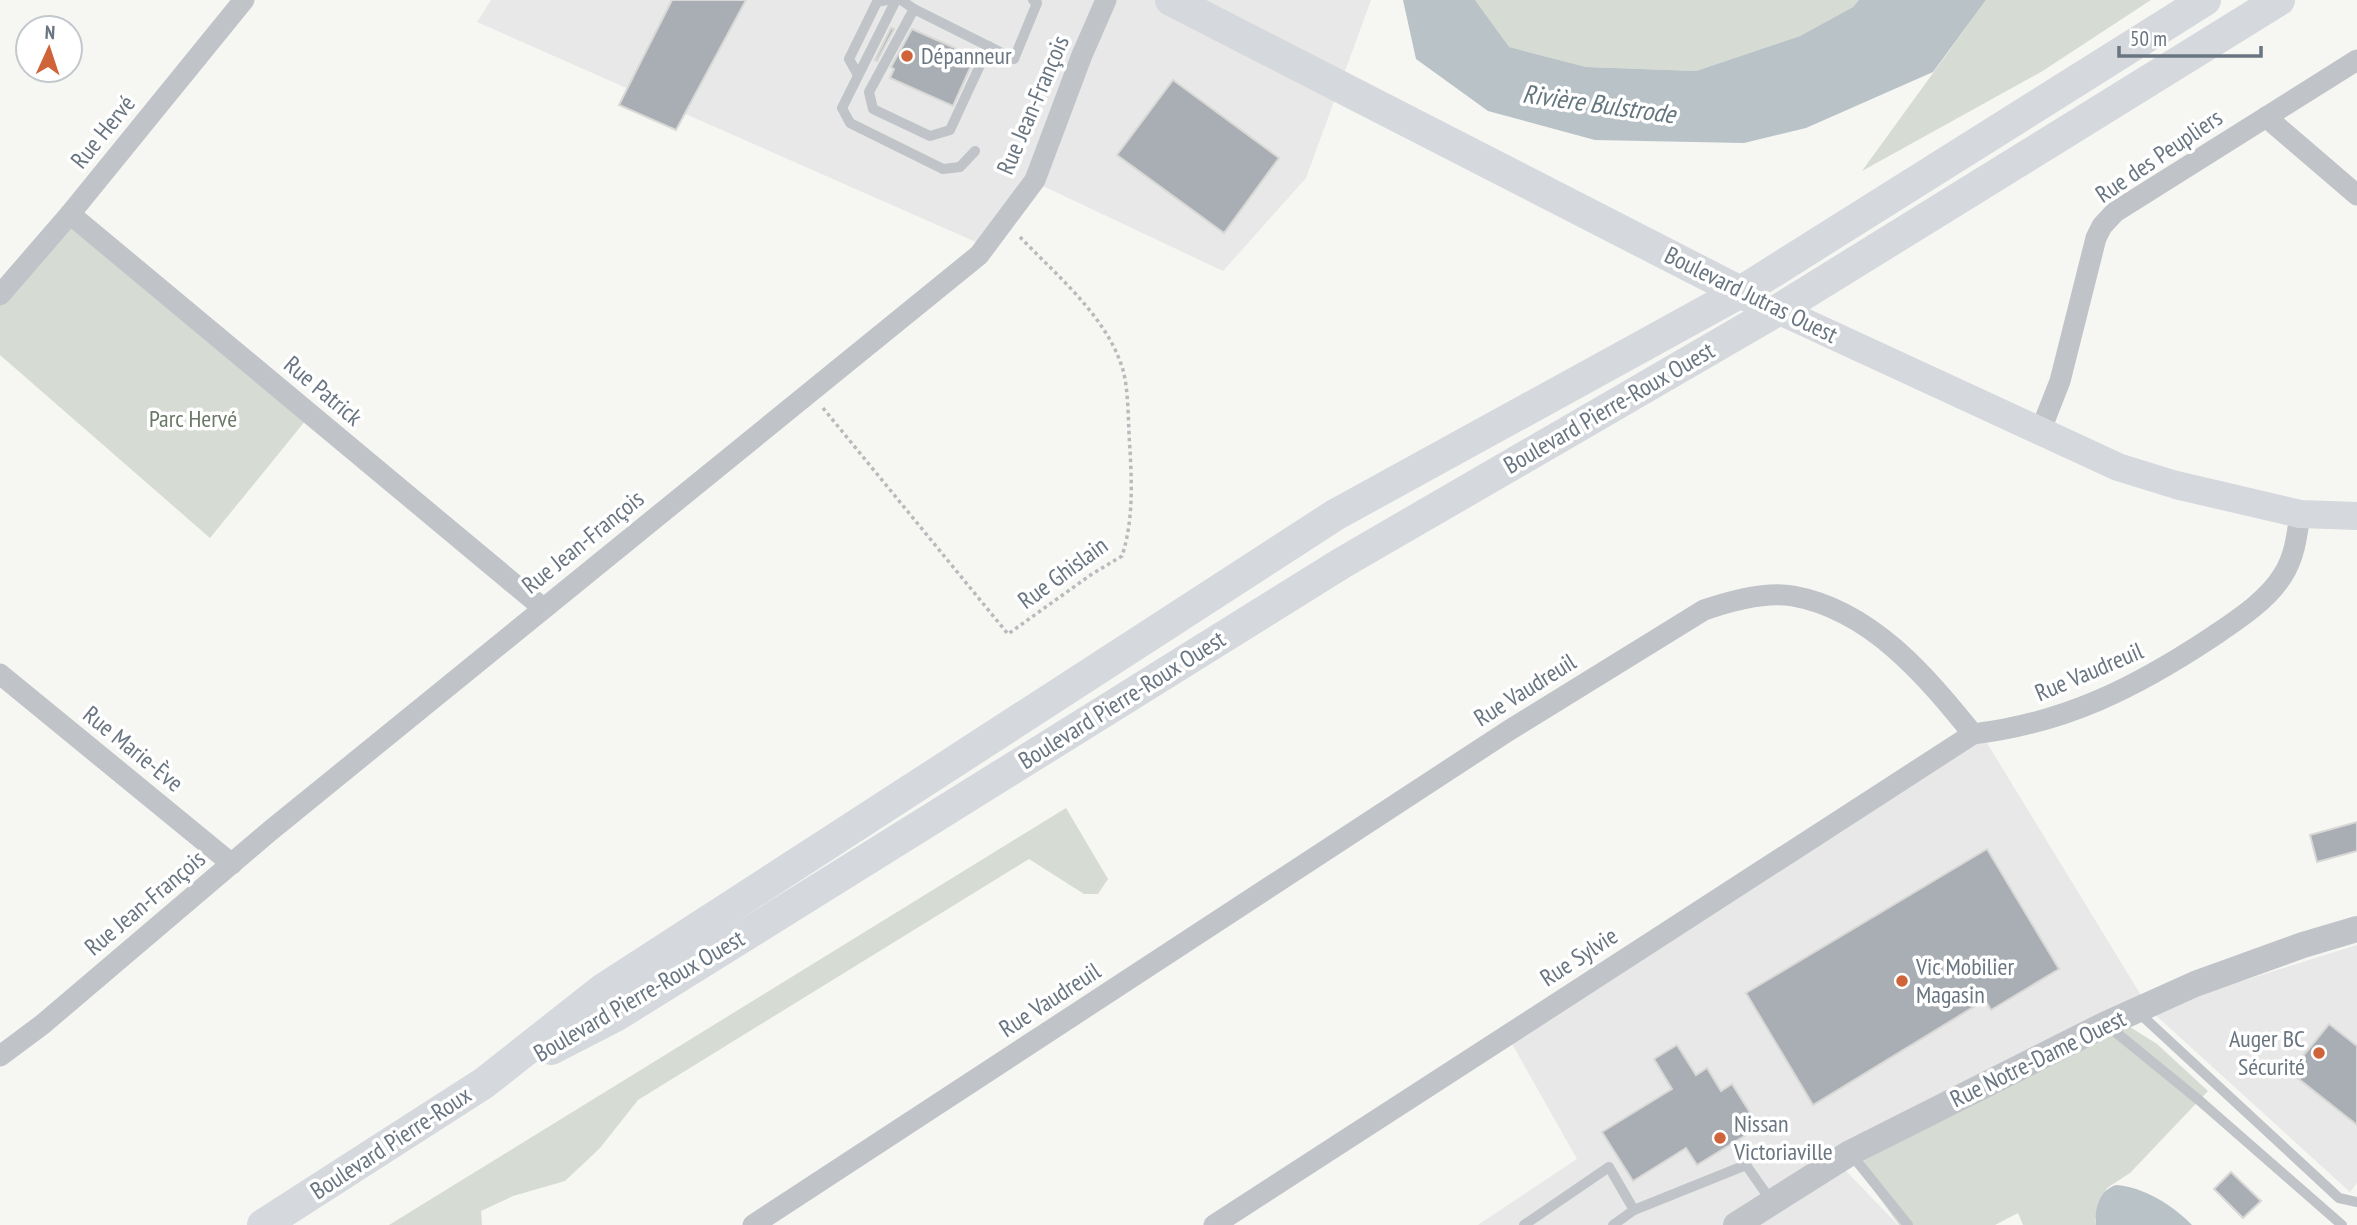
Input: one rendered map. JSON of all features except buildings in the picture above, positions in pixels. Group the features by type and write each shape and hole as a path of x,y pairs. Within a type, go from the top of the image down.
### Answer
{"main road":[{"name":"Boulevard Jutras Ouest","path":"1171,0 1740,293 2118,467 2176,485 2300,514 2357,516"},
{"name":"Boulevard Pierre-Roux Ouest","path":"484,1083 603,990 1335,515 1740,293 2205,0"},
{"name":"Boulevard Pierre-Roux Ouest","path":"484,1083 617,1015 1342,563 1778,310 2279,0"},
{"name":"Boulevard Pierre-Roux","path":"263,1225 484,1083"}],"street":[{"name":"Rue Hervé","path":"0,295 70,214 244,0"},
{"name":"Rue Jean-François","path":"0,1056 43,1024 232,864 543,608 979,255 1035,180 1082,55 1106,0"},
{"name":"Rue des Peupliers","path":"2040,432 2060,381 2096,238 2102,226 2115,212 2357,60"},
{"path":"2266,117 2357,195"},
{"name":"Rue Patrick","path":"70,214 543,608"},
{"name":"Rue Vaudreuil","path":"753,1225 1508,732 1704,610 1739,598 1791,595 1833,607 1876,631 1923,677 1973,734 2005,730 2057,718 2111,696 2167,667 2237,620 2269,593 2284,574 2296,546 2300,514"},
{"name":"Rue Marie-Ève","path":"0,674 232,864"},
{"name":"Rue Sylvie","path":"1214,1225 1973,734"},
{"name":"Rue Notre-Dame Ouest","path":"1736,1225 1850,1153 2106,1024 2195,984 2303,945 2357,929"}],"lane":[{"path":"858,75 849,59 877,2 887,0"},
{"path":"975,151 960,167 943,169 850,122 842,108 898,0 1014,59 1037,3 1033,0"},
{"path":"914,9 869,92 873,109 930,136 950,130 989,46"},
{"path":"2136,1011 2339,1198 2357,1202"},
{"path":"2106,1024 2200,1101 2342,1225"},
{"path":"1850,1153 1908,1225"},
{"path":"1613,1225 1634,1210 1746,1166 1772,1202"},
{"path":"1524,1225 1609,1167 1634,1210"}],"path":[{"name":"Rue Ghislain","path":"810,393 1008,634 1122,556 1126,545 1132,489 1124,371 1101,327 1080,300 1005,222"}],"shaded area":[{"path":"491,0 1371,0 1306,178 1223,271 1026,178 976,242 477,22"},
{"path":"1979,730 2150,1010 1845,1170 1898,1225 1478,1225 1577,1159 1511,1042"},
{"path":"2357,945 2357,1183 2350,1192 2150,1010"}],"green space":[{"path":"1475,0 1859,0 1853,7 1800,36 1696,71 1586,67 1508,47"},
{"path":"1986,0 2151,0 2041,72 1862,171"},
{"name":"Parc Hervé","path":"70,214 310,415 210,538 0,355 0,295"},
{"path":"1066,808 1108,879 1098,894 1084,894 1029,859 638,1100 600,1148 565,1181 513,1196 481,1211 482,1225 389,1225"},
{"path":"2130,1027 2157,1044 2208,1091 2130,1173 2107,1188 2095,1220 2096,1225 2023,1225 2018,1213 1995,1225 1899,1225 1856,1165 2017,1077"}],"water":[{"name":"Rivière Bulstrode","path":"1403,0 1475,0 1509,47 1586,67 1696,71 1800,36 1853,7 1859,0 1986,0 1933,72 1806,128 1744,143 1595,140 1488,111 1416,59"},
{"path":"2116,1185 2137,1189 2157,1198 2192,1225 2096,1225 2099,1200 2110,1187"}],"place":[{"name":"Dépanneur","path":"907,56"},
{"name":"Vic Mobilier Magasin","path":"1902,981"},
{"name":"Auger BC Sécurité","path":"2319,1053"},
{"name":"Nissan Victoriaville","path":"1720,1138"}]}
